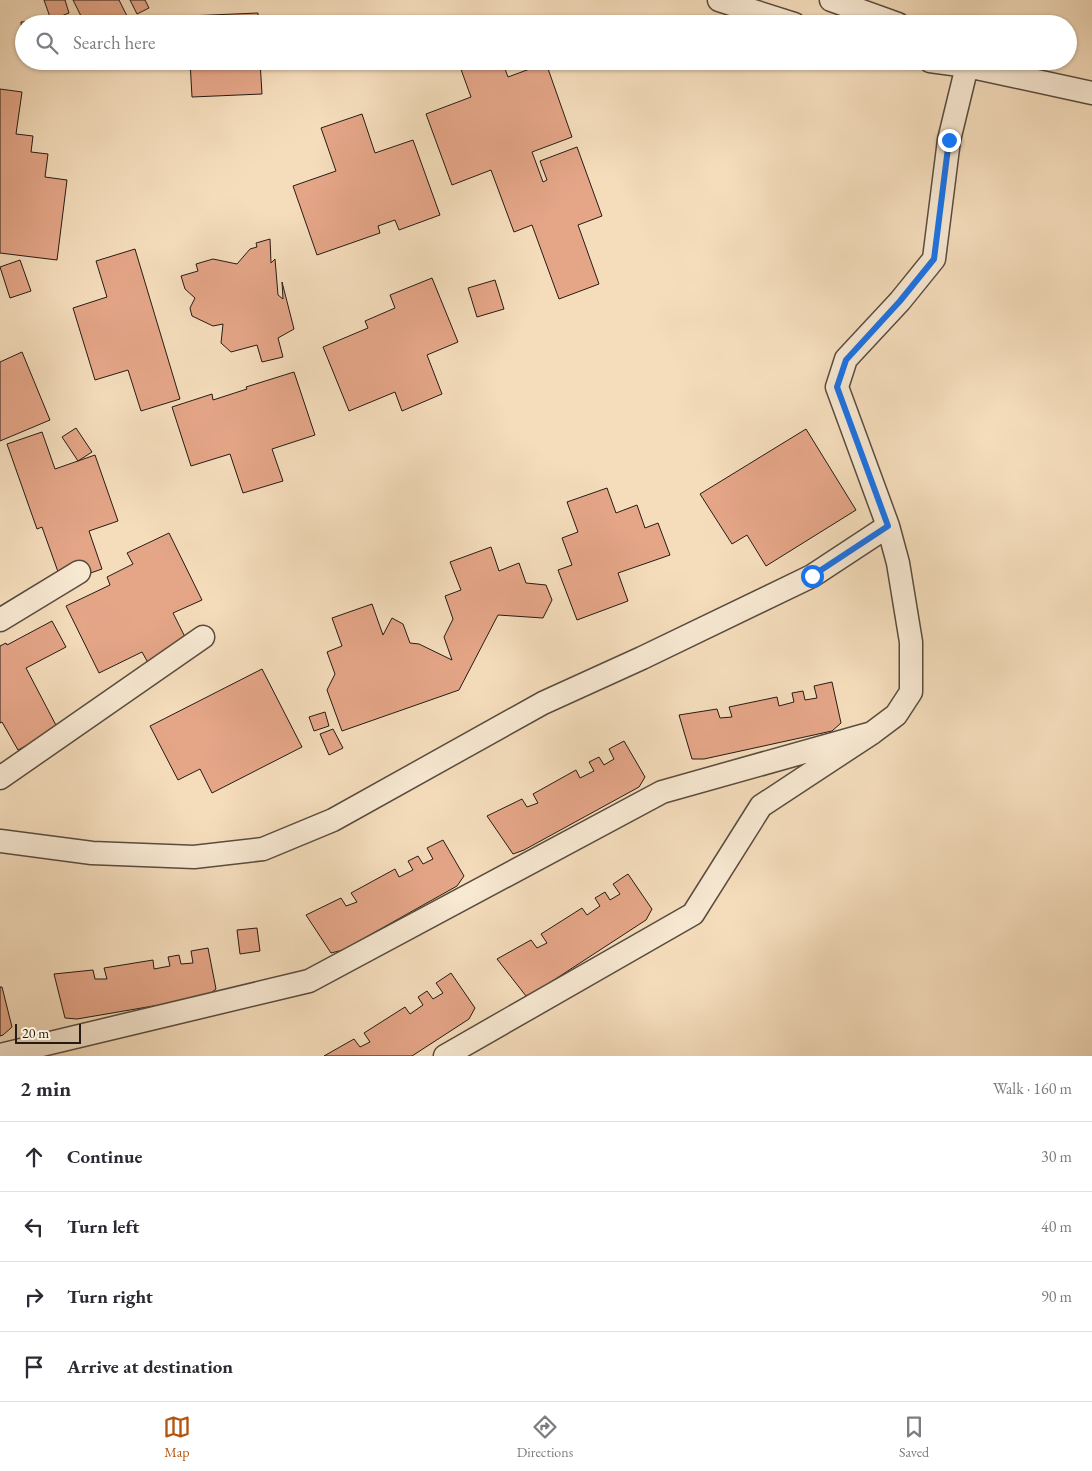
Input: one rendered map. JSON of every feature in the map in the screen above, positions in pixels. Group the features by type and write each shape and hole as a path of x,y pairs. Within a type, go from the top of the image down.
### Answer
{"street":[{"path":"719,0 766,15"},
{"path":"831,0 873,15"},
{"path":"444,1056 693,914 761,806 872,733 896,715 912,692 911,642 898,563 888,526 837,387 846,360 900,301 934,259 958,70"},
{"path":"986,70 1092,93"},
{"path":"1057,86 1092,78"},
{"path":"0,841 92,853 194,857 263,849 333,820 544,703 812,576 888,526"},
{"path":"0,620 79,572"},
{"path":"0,778 203,637"},
{"path":"0,1055 309,981 662,792 872,733"}],"building":[{"path":"44,0 65,0 69,13 49,15"},
{"path":"73,0 119,0 126,15 80,15"},
{"path":"130,0 145,0 149,8 137,14"},
{"path":"258,13 258,15 211,15"},
{"path":"190,70 261,70 262,94 192,97"},
{"path":"461,70 505,70 508,77 527,70 548,70 572,137 532,152 543,182 547,180 540,161 577,147 602,216 578,225 599,284 559,299 532,225 514,232 491,170 452,185 426,114 471,97"},
{"path":"0,89 22,92 16,134 33,136 31,152 48,154 45,177 67,180 57,260 0,253"},
{"path":"362,114 375,153 413,140 440,215 399,230 395,220 378,226 380,233 317,255 293,186 336,171 321,128"},
{"path":"270,239 271,263 275,259 278,295 283,299 282,282 294,329 278,338 283,357 262,362 257,345 231,352 221,343 223,324 213,326 192,316 190,308 195,298 185,289 181,276 198,271 196,264 213,259 237,264 250,249 257,247 256,243"},
{"path":"135,249 180,399 141,411 128,370 95,380 73,308 107,297 96,261"},
{"path":"20,260 31,291 10,298 0,267"},
{"path":"432,278 458,342 427,355 442,394 402,411 395,392 349,411 323,347 368,328 365,321 395,308 390,295"},
{"path":"495,280 504,309 477,317 468,288"},
{"path":"22,352 50,420 0,441 0,362"},
{"path":"294,372 315,435 272,449 283,481 243,493 230,454 191,466 172,407 212,394 213,400 247,389 246,387"},
{"path":"76,428 92,452 78,461 62,437"},
{"path":"806,429 856,510 766,566 747,535 732,544 700,494"},
{"path":"42,432 55,469 95,455 118,521 89,531 102,569 62,583 42,527 37,529 7,444"},
{"path":"607,488 616,513 637,505 645,528 658,523 670,555 618,573 628,601 577,620 558,570 572,565 562,538 578,532 567,502"},
{"path":"169,533 202,600 173,613 191,649 151,668 142,652 99,673 66,606 110,585 107,577 133,564 127,553"},
{"path":"491,547 499,571 519,563 526,583 546,585 552,600 543,618 498,615 459,690 342,731 327,690 335,674 327,652 342,646 332,618 372,604 383,635 392,618 403,624 410,643 419,644 452,660 444,637 453,619 445,596 461,590 450,562"},
{"path":"52,621 66,647 26,668 58,729 18,750 2,722 0,723 0,646 6,643 7,645"},
{"path":"262,669 302,747 212,793 200,769 178,780 150,726"},
{"path":"832,682 841,723 832,731 704,759 692,759 679,715 717,709 720,718 732,717 729,707 777,697 779,706 794,702 792,693 803,691 805,700 817,698 814,686"},
{"path":"325,712 329,726 314,731 309,717"},
{"path":"333,729 343,748 329,755 320,734"},
{"path":"624,741 645,777 639,787 524,850 513,854 487,816 522,799 527,807 538,803 533,794 576,770 580,778 594,771 589,762 599,757 604,765 614,759 609,749"},
{"path":"443,840 464,876 457,886 343,950 331,953 306,915 341,898 346,906 357,902 351,893 395,869 399,877 413,870 408,861 418,856 423,864 433,859 427,848"},
{"path":"628,874 652,909 646,920 537,991 526,996 497,959 531,940 537,948 547,943 541,934 582,908 587,915 600,906 595,898 605,892 610,900 620,894 613,884"},
{"path":"257,928 260,951 240,954 237,930"},
{"path":"208,948 216,989 206,997 77,1019 65,1018 54,974 93,970 95,979 107,979 104,968 153,960 154,969 170,966 168,957 179,955 181,964 193,963 191,951"},
{"path":"451,973 475,1008 469,1019 412,1056 324,1056 354,1039 360,1047 370,1042 364,1033 405,1007 410,1014 423,1005 418,997 427,991 433,999 443,993 436,983"},
{"path":"0,987 2,987 12,1027 0,1036"}],"route":[{"path":"812,576 888,526 837,387 846,360 900,301 934,259 949,140"}]}
